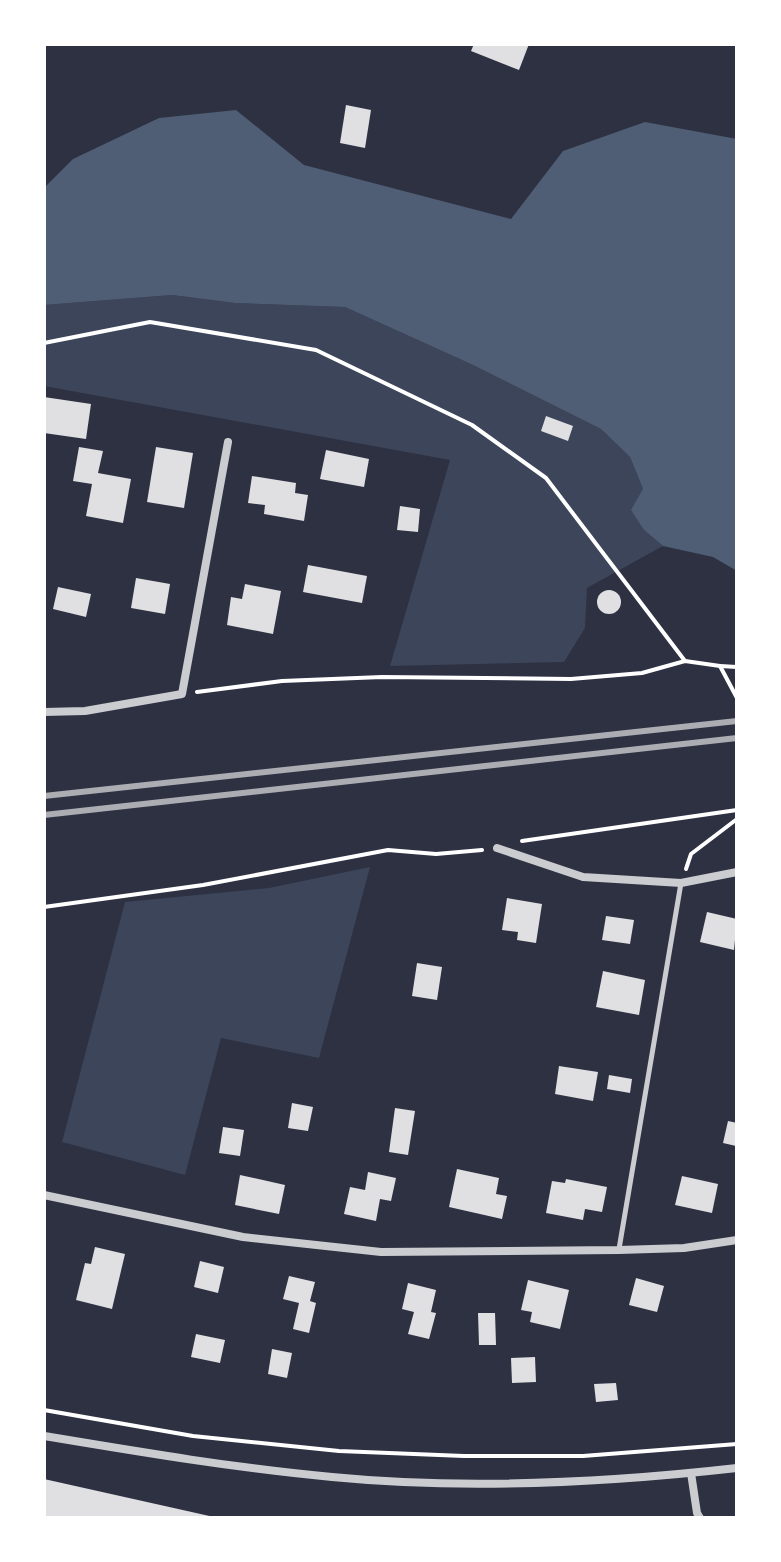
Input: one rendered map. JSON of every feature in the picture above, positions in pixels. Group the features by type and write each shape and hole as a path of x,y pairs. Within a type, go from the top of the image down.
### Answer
{"street":[{"path":"44,712 85,711 182,694 228,442"},
{"path":"497,848 583,877 681,883 737,872"},
{"path":"44,1195 243,1237 381,1252 684,1248 737,1240"},
{"path":"44,1436 180,1459 334,1477 460,1482 587,1481 737,1468"},
{"path":"691,1473 700,1518"}],"lane":[{"path":"619,1250 681,883"}],"path":[{"path":"44,343 150,322 316,350 472,425 546,478 685,661"},
{"path":"182,694 282,681 382,677 571,679 642,673 685,661 737,667"},
{"path":"720,666 737,698"},
{"path":"44,907 203,885 388,850 436,854 497,848 535,837 737,810"},
{"path":"681,883 691,854 737,819"},
{"path":"44,1410 193,1436 339,1451 464,1456 583,1456 737,1444"}],"shaded area":[{"path":"236,110 304,165 511,219 563,151 645,122 737,139 737,571 713,557 663,546 644,530 631,510 643,489 630,457 601,429 473,365 345,307 235,303 172,295 44,305 44,188 73,159 159,118"},
{"path":"172,295 235,303 345,307 473,365 601,429 630,457 643,489 644,530 663,546 587,588 585,628 564,662 390,666 450,460 44,386 44,305"},
{"path":"370,867 319,1058 221,1038 185,1175 62,1142 125,902 269,888"}],"building":[{"path":"474,44 529,44 519,70 471,51"},
{"path":"346,105 371,110 365,148 340,143"},
{"path":"44,397 91,404 86,439 44,433"},
{"path":"546,416 573,426 568,441 541,431"},
{"path":"79,447 103,451 98,473 131,479 123,523 86,516 92,484 73,481"},
{"path":"156,447 193,453 184,508 147,502"},
{"path":"326,450 369,459 364,487 320,479"},
{"path":"252,476 296,483 295,493 308,495 304,521 264,514 265,505 248,503"},
{"path":"400,506 420,509 418,532 397,530"},
{"path":"308,565 367,576 362,603 303,592"},
{"path":"136,578 170,584 165,614 131,608"},
{"path":"245,584 281,591 273,634 227,625 231,597 242,599"},
{"path":"58,587 91,594 86,617 53,609"},
{"path":"609,590 620,597 621,602 614,613 609,614 598,607 597,602 604,591"},
{"path":"507,898 542,904 536,943 517,940 518,932 502,930"},
{"path":"707,912 737,919 734,950 700,942"},
{"path":"606,916 634,920 630,944 602,940"},
{"path":"417,963 442,967 437,1000 412,996"},
{"path":"603,971 645,980 639,1015 596,1007"},
{"path":"559,1066 598,1072 593,1101 555,1094"},
{"path":"609,1075 632,1079 630,1093 607,1089"},
{"path":"292,1103 313,1107 308,1131 288,1128"},
{"path":"395,1108 415,1111 408,1155 389,1152"},
{"path":"728,1121 737,1123 736,1146 723,1143"},
{"path":"223,1127 244,1130 240,1156 219,1153"},
{"path":"457,1169 499,1178 496,1194 507,1196 502,1219 449,1207"},
{"path":"368,1172 396,1178 391,1201 380,1199 376,1221 344,1214 350,1187 365,1190"},
{"path":"240,1175 285,1185 279,1214 235,1205"},
{"path":"682,1176 718,1184 712,1213 675,1205"},
{"path":"566,1179 607,1187 602,1212 585,1209 583,1220 546,1213 552,1181 565,1183"},
{"path":"95,1247 125,1254 112,1309 76,1300 85,1263 91,1264"},
{"path":"200,1261 224,1267 218,1293 194,1287"},
{"path":"289,1276 315,1282 310,1301 316,1303 309,1333 293,1329 299,1303 283,1299"},
{"path":"636,1278 664,1286 657,1312 629,1305"},
{"path":"528,1280 569,1290 560,1329 530,1322 532,1312 521,1310"},
{"path":"408,1283 436,1290 431,1312 436,1313 429,1339 408,1334 414,1312 402,1309"},
{"path":"478,1313 495,1313 496,1345 479,1345"},
{"path":"196,1334 225,1340 220,1363 191,1357"},
{"path":"272,1349 292,1353 287,1378 268,1374"},
{"path":"535,1357 536,1382 512,1383 511,1358"},
{"path":"616,1383 618,1400 596,1402 594,1384"},
{"path":"44,1479 214,1517 214,1518 44,1518"}],"railway":[{"path":"44,796 737,721"},
{"path":"44,815 737,738"}]}
